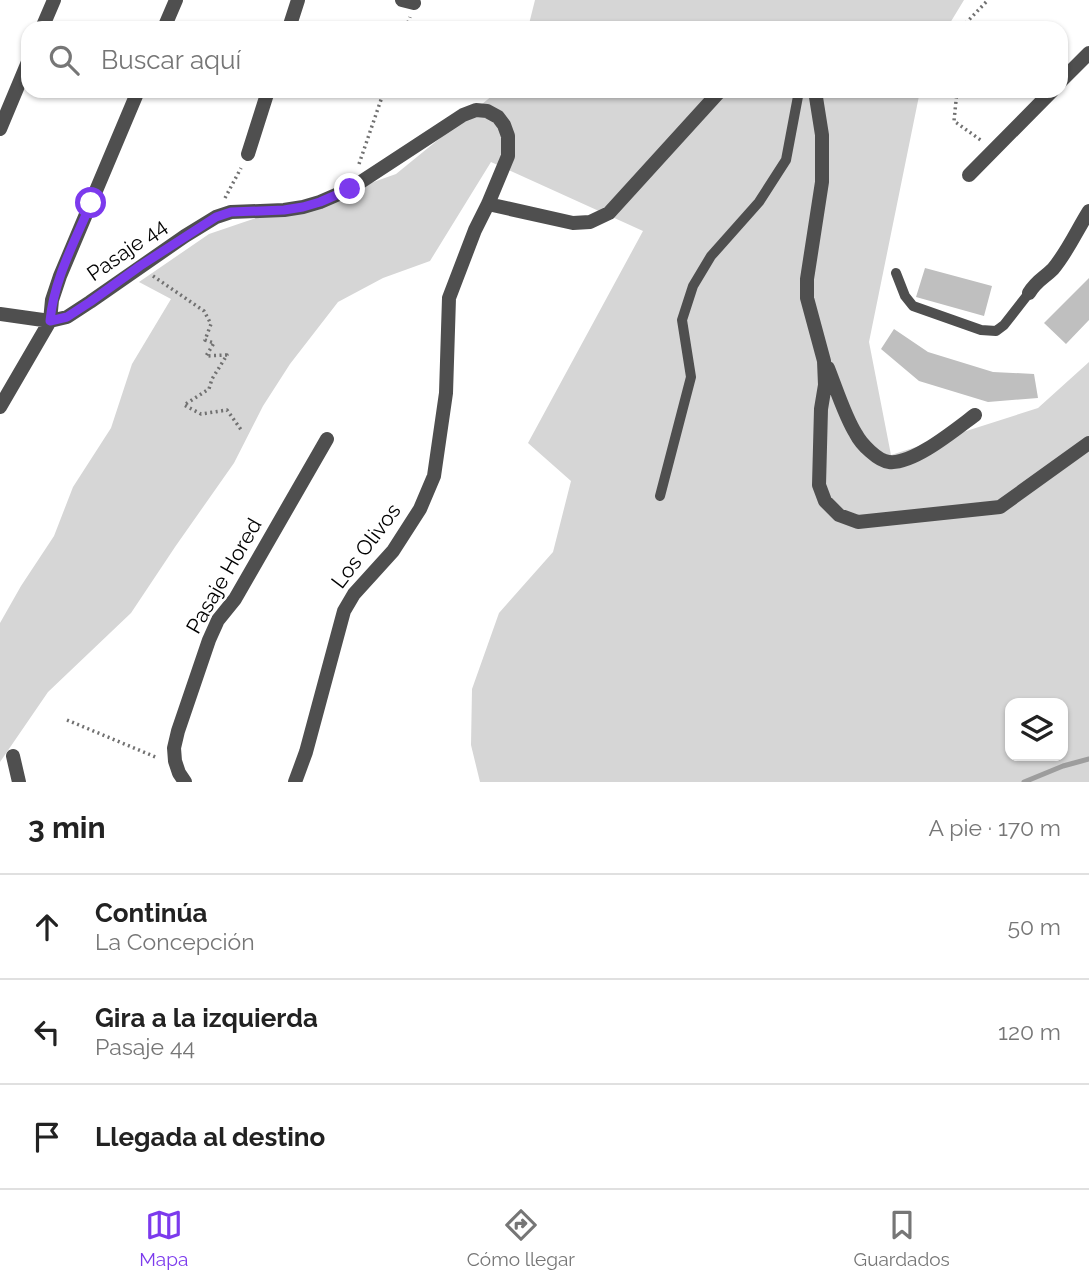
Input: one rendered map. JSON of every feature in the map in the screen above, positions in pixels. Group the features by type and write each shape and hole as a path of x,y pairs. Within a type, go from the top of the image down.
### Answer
{"street":[{"path":"45,21 54,0"},
{"path":"167,21 176,0"},
{"path":"291,21 298,0"},
{"path":"1068,74 1089,53"},
{"path":"0,129 21,79"},
{"path":"0,407 50,321 52,300 60,276 135,98"},
{"path":"248,153 266,98"},
{"path":"488,204 573,223 590,222 609,213 714,98"},
{"path":"816,98 822,135 822,182 807,279 807,298 824,361 855,434 875,455 888,462 922,452 975,415"},
{"path":"969,175 1045,98"},
{"name":"Los Olivos","path":"295,782 306,752 344,611 354,594 393,551 420,509 434,476 446,393 449,298 508,156 508,136 498,117 487,111 476,110 463,115"},
{"name":"Pasaje 44","path":"50,321 67,317 216,217 231,212 284,210 320,202 350,189 463,115"},
{"path":"1029,293 1035,283 1051,271 1068,248 1089,211"},
{"path":"0,314 50,321"},
{"path":"824,361 819,485 825,501 839,515 858,522 1000,507 1089,443"},
{"name":"Pasaje Hored","path":"185,782 179,773 174,748 209,640 218,620 235,599 327,439"},
{"path":"13,756 19,782"}],"lane":[{"path":"660,496 691,377 682,320 685,308 693,286 711,256 759,202 786,160 798,98"},
{"path":"896,273 905,296 913,306 981,330 996,331 1004,325 1029,293"}],"path":[{"path":"968,21 988,0"},
{"path":"350,189 382,98"},
{"path":"956,98 954,121 994,149"},
{"path":"216,217 248,153"},
{"path":"140,266 204,312 211,324 205,340 214,343 206,356 227,355 209,389 184,405 201,414 227,410 242,431"},
{"path":"67,720 177,765"}],"shaded area":[{"path":"535,0 964,0 951,21 530,21"},
{"path":"489,98 919,98 869,342 891,455 1038,408 1089,362 1089,782 480,782 471,745 472,689 499,613 553,552 571,481 528,443 643,231 491,162 430,261 383,278 338,302 290,364 263,406 234,463 131,613 48,692 0,762 0,623 54,536 73,487 111,428 132,364 171,299 139,282 209,234 303,202 303,207 396,174"}],"building":[{"path":"925,268 992,286 984,316 916,297"},
{"path":"1089,278 1089,320 1066,344 1044,323"},
{"path":"894,329 928,352 993,372 1034,374 1038,398 988,402 919,381 881,349"}],"waterway":[{"path":"1024,782 1089,759"}],"route":[{"path":"91,203 60,276 52,300 50,321 67,317 216,217 231,212 303,207 350,189"}]}
